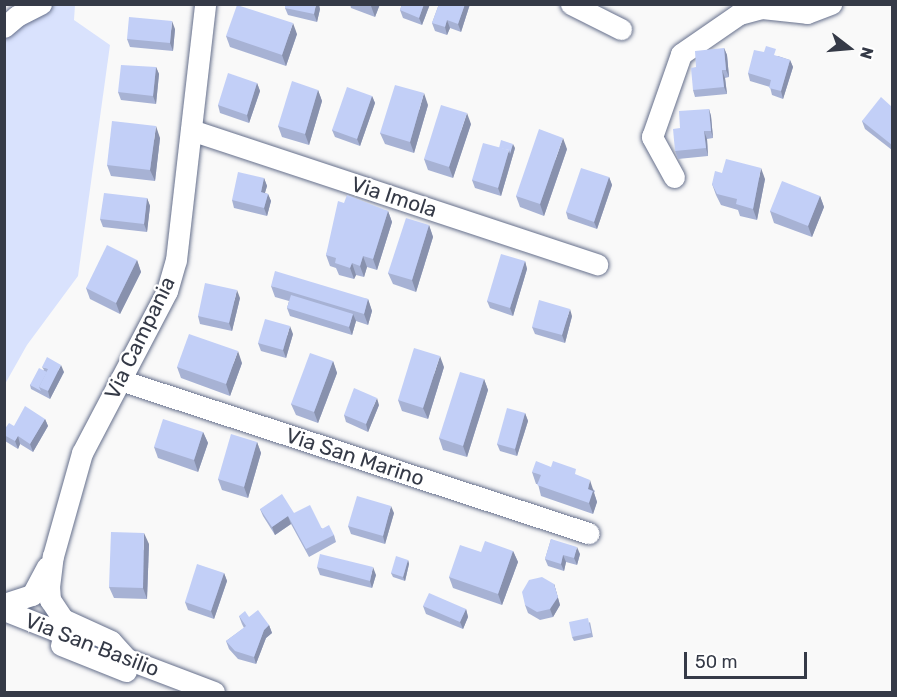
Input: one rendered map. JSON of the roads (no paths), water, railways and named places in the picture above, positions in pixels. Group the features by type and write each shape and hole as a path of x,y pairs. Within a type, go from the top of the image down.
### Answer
{"street":[{"path":"4,27 16,16 41,4"},
{"name":"Via Campania","path":"53,556 82,453 167,291 176,261 205,4"},
{"path":"571,4 621,29"},
{"path":"674,177 652,137 681,54 739,14 762,8 807,13 831,4"},
{"name":"Via Imola","path":"191,130 597,264"},
{"name":"Via San Marino","path":"120,380 589,533"},
{"path":"4,604 32,596 53,556"},
{"path":"53,556 49,594 56,612 111,641 127,659"},
{"name":"Via San Basilio","path":"4,610 214,693"},
{"name":"Via San Basilio","path":"4,622 183,693"}]}
